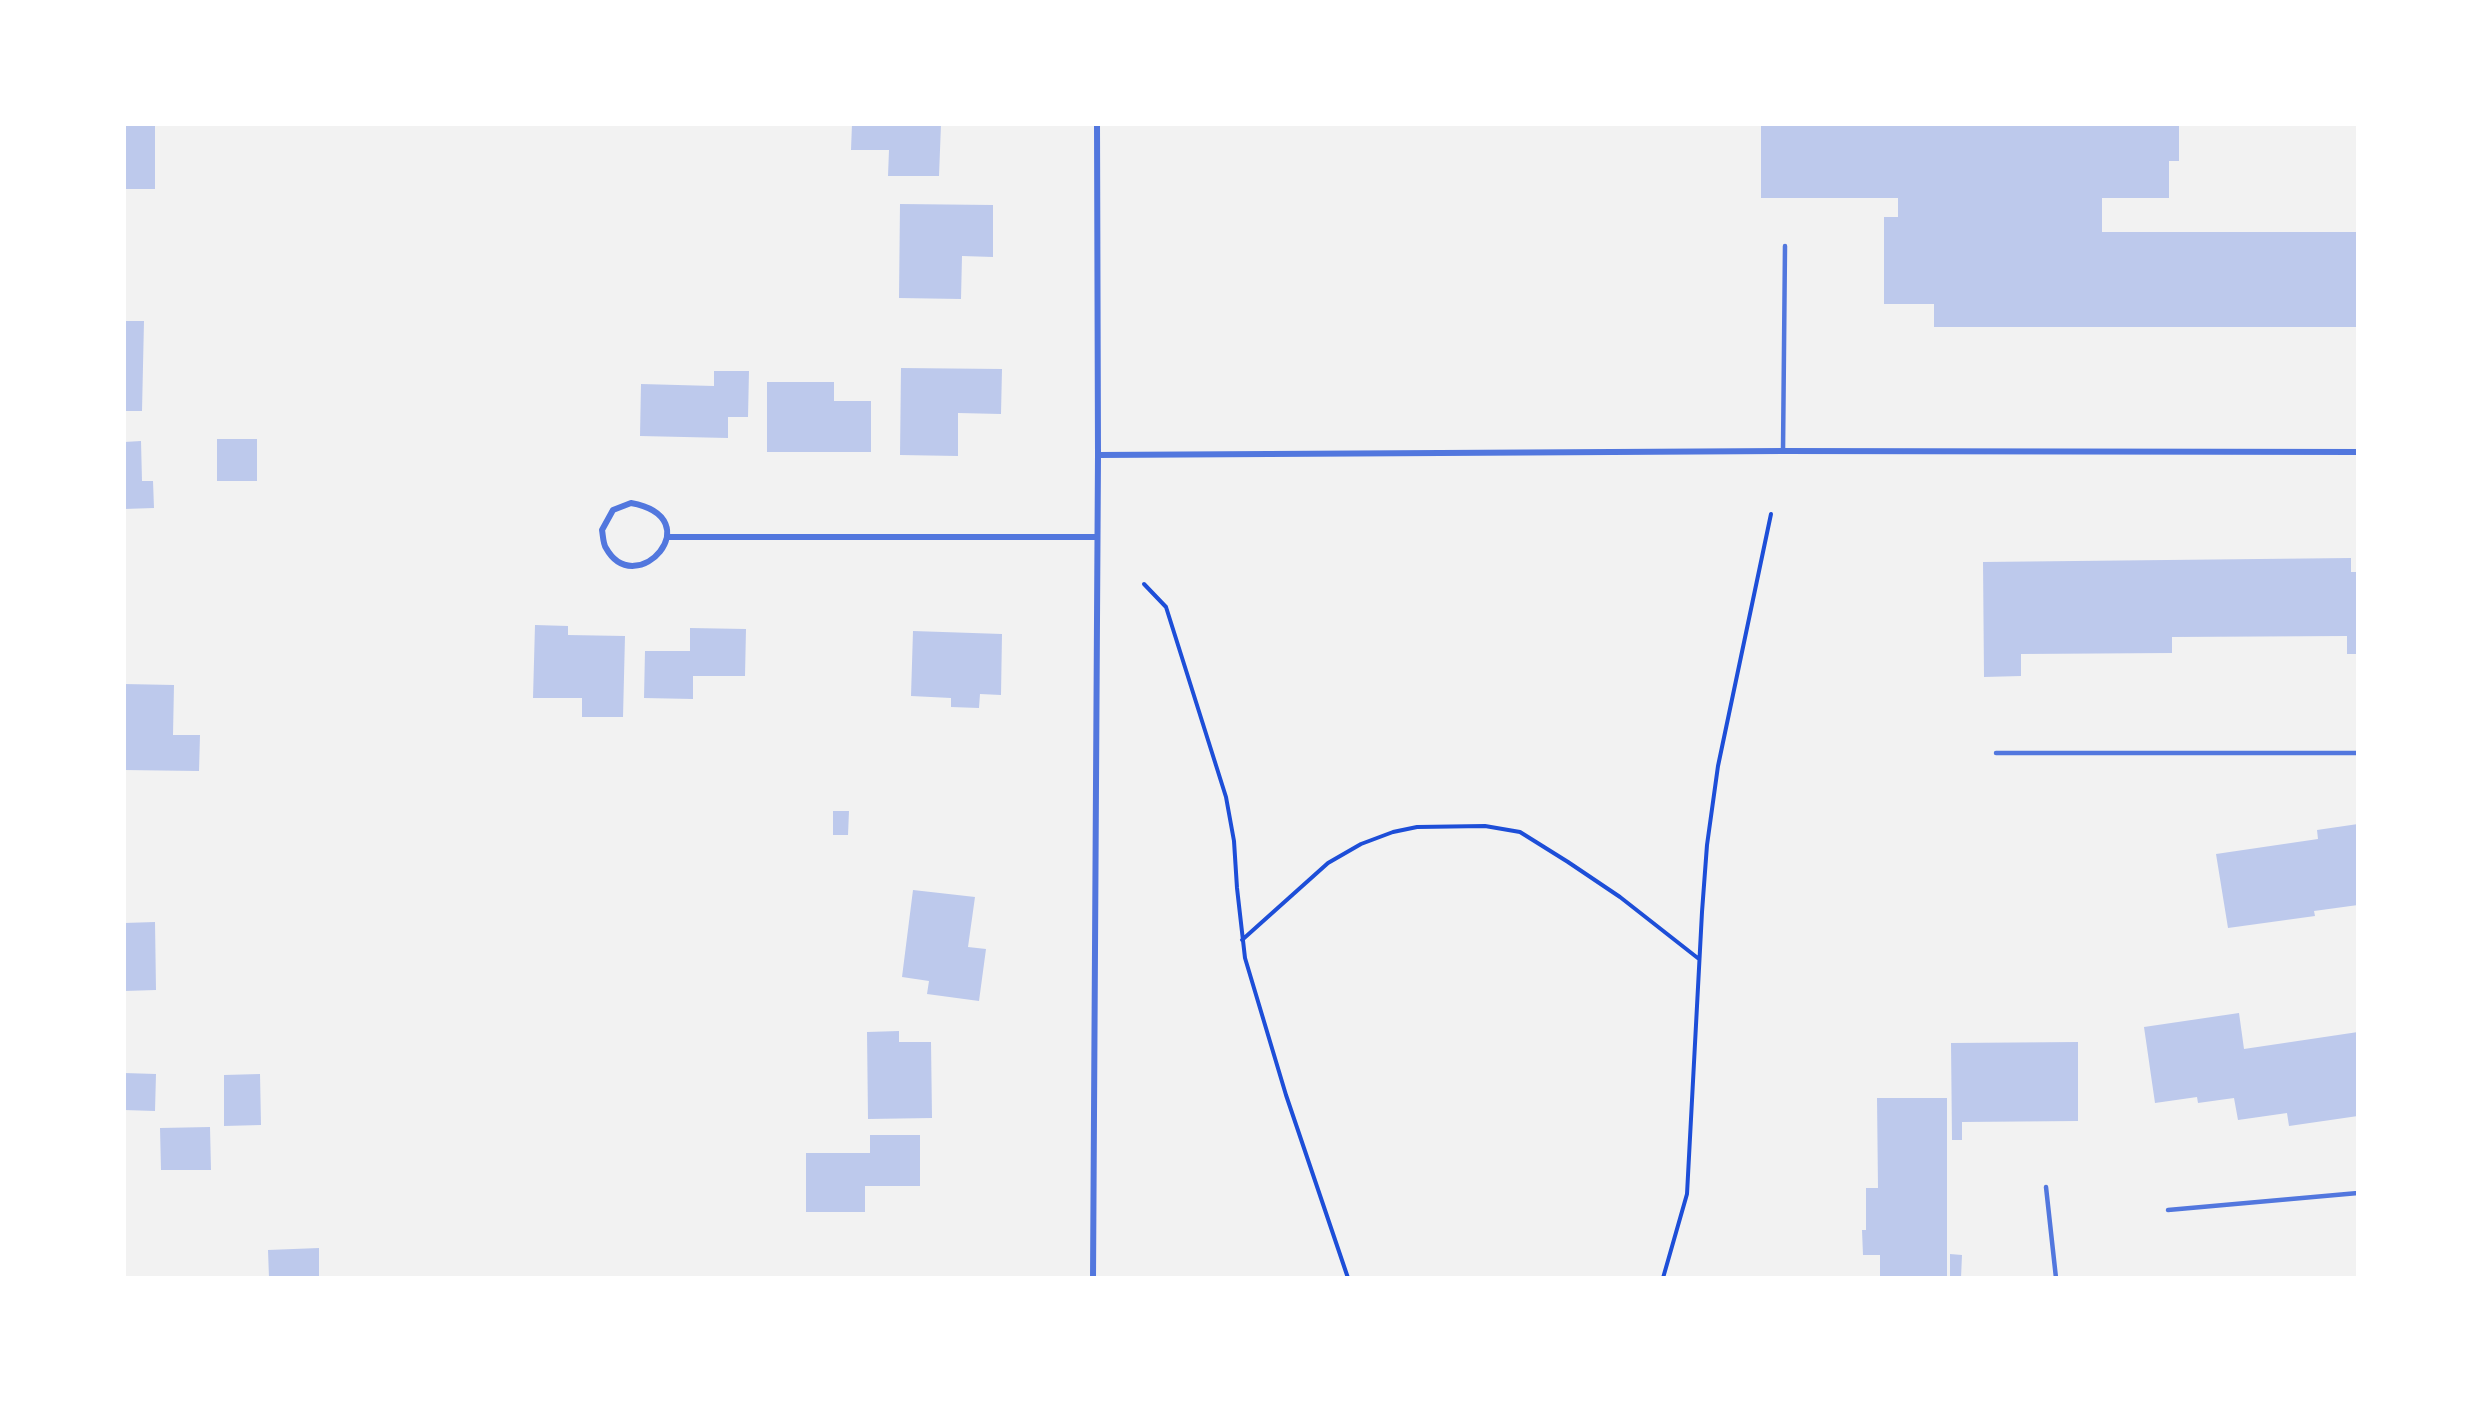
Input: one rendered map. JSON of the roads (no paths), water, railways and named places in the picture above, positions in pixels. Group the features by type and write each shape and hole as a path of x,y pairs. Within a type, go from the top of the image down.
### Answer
{"street":[{"path":"1093,1278 1098,455 1097,124"},
{"path":"1098,455 1783,451 2358,452"},
{"path":"631,503 648,507 663,519 667,537 662,552 653,560 634,566 618,561 605,548 602,530 613,510 631,503"},
{"path":"667,537 1097,537"}],"lane":[{"path":"1783,451 1785,246"},
{"path":"1996,753 2358,753"},
{"path":"2046,1187 2056,1278"},
{"path":"2168,1210 2358,1193"}]}
